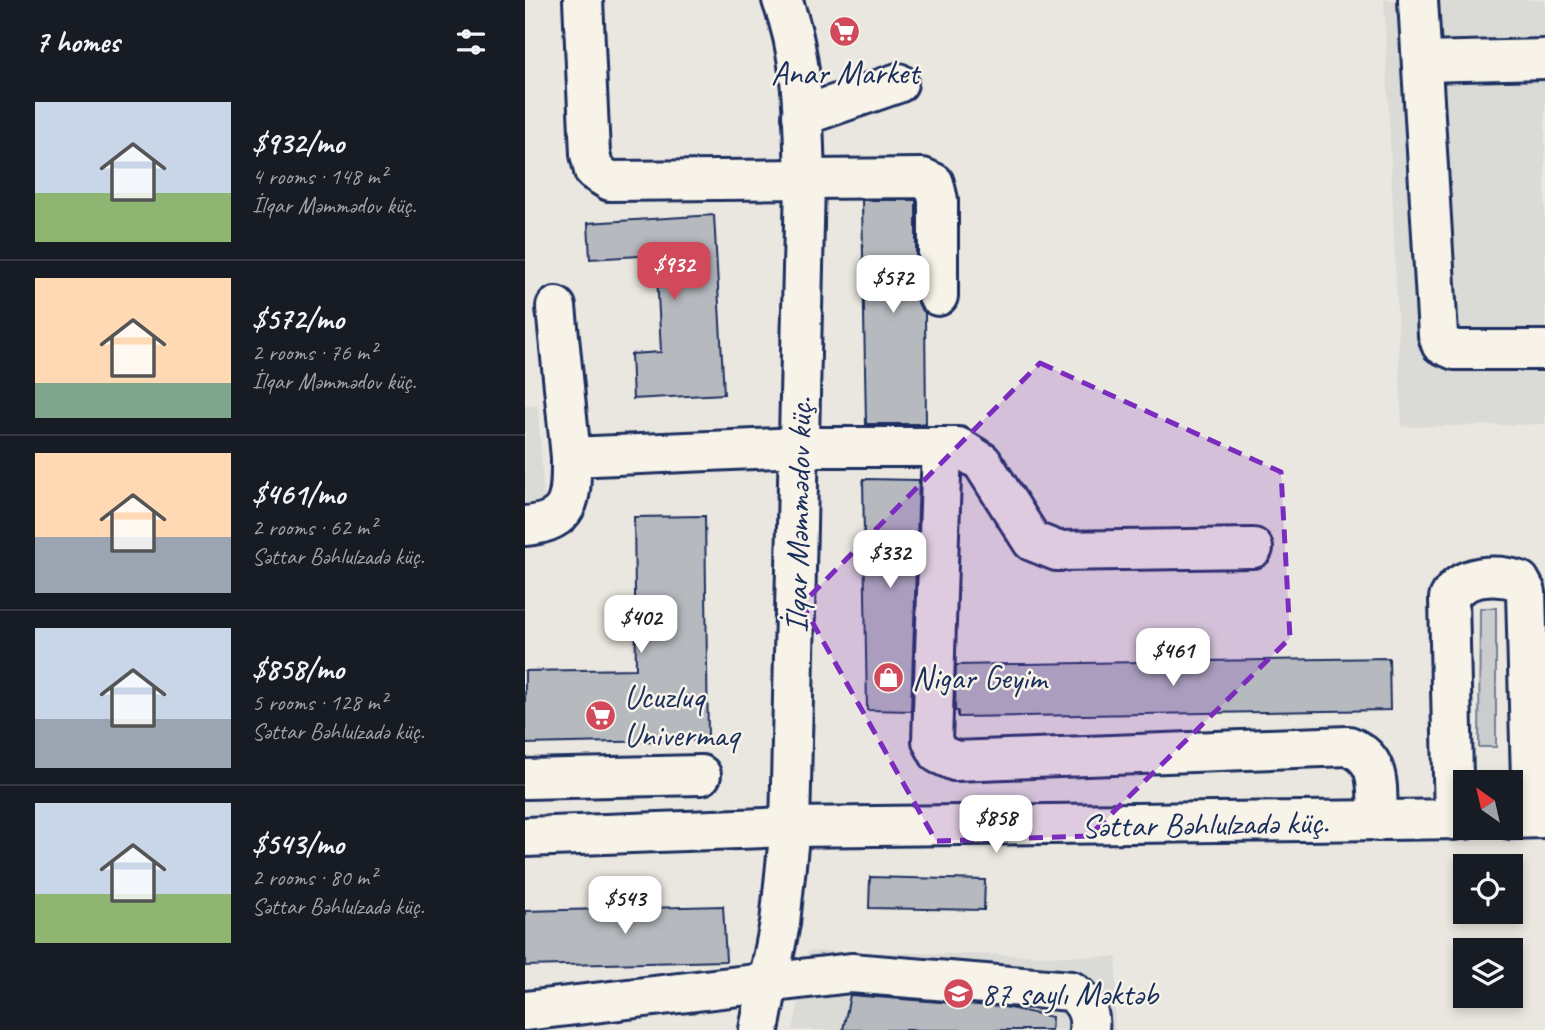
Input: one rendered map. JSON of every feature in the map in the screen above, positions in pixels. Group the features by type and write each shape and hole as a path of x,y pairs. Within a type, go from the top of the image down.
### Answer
{"street":[{"path":"583,0 590,154 594,171 610,181 923,178 934,183 938,200 938,296"},
{"name":"İlqar Məmmədov küç.","path":"759,1030 780,923 790,827 806,181 795,41 782,0"},
{"path":"1418,0 1438,335 1441,344 1455,350 1545,350"},
{"path":"1423,62 1545,59"},
{"path":"802,116 898,83"},
{"path":"525,526 541,524 561,514 571,499 571,457 556,307"},
{"path":"571,457 799,447 958,447 982,461 1032,541 1057,551 1253,548"},
{"path":"942,447 932,741 939,754 955,761 1349,746 1365,752 1374,763 1378,821"},
{"path":"1529,818 1526,592 1533,574"},
{"path":"1457,770 1449,598 1455,587 1466,579 1510,578 1533,574"},
{"path":"525,779 701,775"},
{"name":"Səttar Bəhlulzadə küç.","path":"525,837 790,827 1453,820"},
{"path":"527,1017 768,982 851,973 1071,991 1079,997 1090,1016 1089,1030"}],"highlighted area":[{"path":"1040,363 1281,472 1290,638 1089,836 936,841 802,604"}],"shaded area":[{"path":"1384,0 1545,0 1545,424 1402,427"},
{"path":"525,406 538,406 544,501 525,503"},
{"path":"1480,608 1496,608 1496,747 1479,747"},
{"name":"87 saylı Məktəb","path":"808,951 1117,957 1114,1030 793,1030"}],"building":[{"path":"862,200 916,200 916,296 925,313 926,424 866,424"},
{"path":"714,215 724,394 633,399 631,354 661,352 656,255 590,259 588,223"},
{"path":"863,479 919,480 911,711 867,710"},
{"path":"705,516 708,740 525,744 525,671 636,669 634,517"},
{"path":"1389,658 1390,710 958,717 958,711 955,711 956,665"},
{"path":"870,877 985,880 984,910 869,908"},
{"path":"723,906 726,961 525,966 525,911"},
{"path":"850,995 1004,1007 1052,1017 1051,1030 843,1030"}],"place":[{"name":"Anar Market","path":"845,32"},
{"name":"Nigar Geyim","path":"889,677"},
{"name":"Ucuzluq Univermaq","path":"601,715"},
{"name":"87 saylı Məktəb","path":"958,993"}]}
